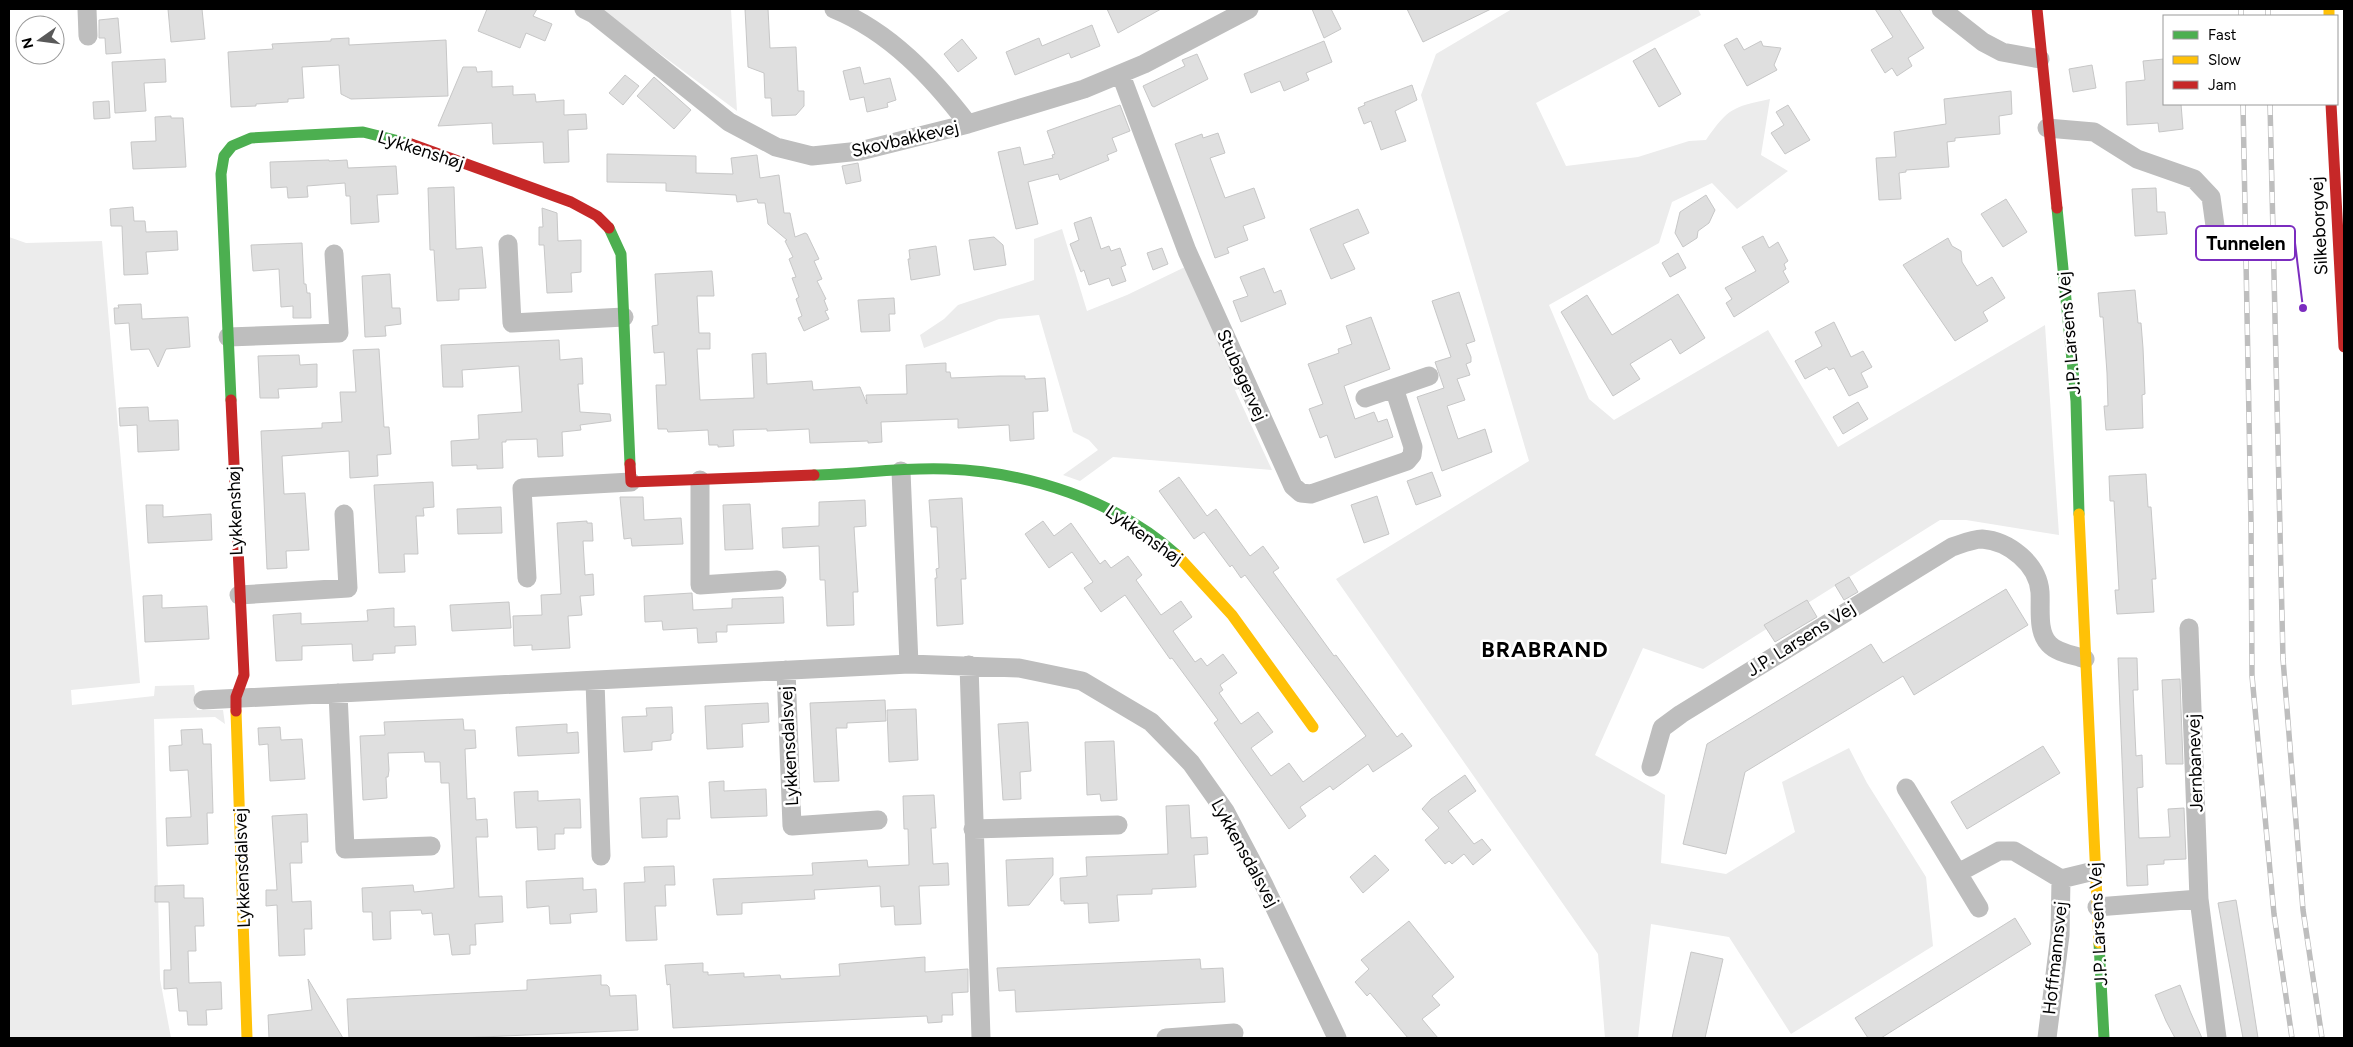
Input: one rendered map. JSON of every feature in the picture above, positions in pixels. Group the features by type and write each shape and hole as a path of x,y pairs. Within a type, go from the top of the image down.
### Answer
{"street":[{"path":"87,9 88,36"},
{"name":"Skovbakkevej","path":"584,9 594,14 729,122 776,147 812,156 860,151 968,124 1084,89 1122,75 1249,9"},
{"path":"834,9 853,17 901,49 940,87 968,124"},
{"path":"1940,9 1983,42 1996,49 2040,59"},
{"name":"J.P. Larsens Vej","path":"2037,9 2040,59 2067,299 2076,404 2094,871 2104,1038"},
{"name":"Stubagervej","path":"1122,75 1187,251 1293,486 1301,493 1311,494 1408,461 1412,455 1413,447 1394,388"},
{"name":"Silkeborgvej","path":"2331,105 2344,347"},
{"path":"2047,128 2094,132 2137,159 2194,179 2211,197 2215,226"},
{"name":"Lykkenshøj","path":"236,697 244,675 221,174 224,156 232,146 250,138 363,132 400,140 562,199 595,213 612,230 621,254 631,482"},
{"path":"508,244 512,323 624,317"},
{"path":"228,337 339,333 334,254"},
{"path":"1365,398 1429,376"},
{"name":"Lykkenshøj","path":"527,578 522,488 947,469 1026,479 1098,504 1175,552 1232,615 1313,727"},
{"path":"901,471 909,664"},
{"path":"700,480 700,585 777,580"},
{"path":"239,595 348,588 344,514"},
{"name":"J.P. Larsens Vej","path":"1651,767 1662,728 1681,714 1952,547 1981,539 2004,544 2023,557 2040,590 2040,624 2049,644 2061,651 2085,659"},
{"name":"Jernbanevej","path":"2189,628 2200,899 2217,1038"},
{"name":"Lykkensdalsvej","path":"203,700 909,664 969,664 1019,668 1082,681 1151,722 1191,763 1225,811 1264,885 1337,1038"},
{"path":"969,664 981,1038"},
{"name":"Lykkensdalsvej","path":"786,670 792,826 878,820"},
{"path":"595,681 601,856"},
{"path":"338,694 345,849 431,846"},
{"name":"Lykkensdalsvej","path":"236,697 247,1038"},
{"path":"1906,788 1979,908"},
{"path":"973,829 1118,825"},
{"name":"Hoffmannsvej","path":"1958,873 1999,851 2014,851 2060,879 2094,871"},
{"name":"Hoffmannsvej","path":"2047,1038 2060,935 2060,879"},
{"path":"2097,907 2200,899"},
{"path":"1166,1038 1234,1034"}],"shaded area":[{"path":"600,9 731,9 737,111"},
{"path":"1512,9 1698,9 1701,15 1536,103 1566,166 1638,157 1689,141 1706,140 1720,121 1732,110 1747,104 1770,99 1761,155 1788,171 1737,209 1712,183 1672,202 1659,243 1549,305 1589,399 1614,420 1768,330 1838,447 2045,325 2059,535 1966,520 1940,520 1703,669 1643,648 1595,755 1665,795 1661,863 1726,874 1795,832 1782,782 1849,748 1867,783 1926,877 1933,946 1791,1034 1729,937 1651,924 1638,1038 1605,1038 1598,954 1336,579 1529,461 1421,95 1436,54"},
{"path":"1062,229 1087,311 1127,295 1185,267 1240,389 1235,390 1272,470 1113,457 1080,481 1063,475 1098,450 1089,440 1073,432 1039,315 999,319 924,348 920,335 944,319 958,305 1034,280 1034,239"},
{"path":"9,237 26,243 102,241 140,683 71,690 72,705 154,696 155,686 194,685 197,710 223,710 225,724 215,717 154,719 160,979 171,1038 9,1038"}],"building":[{"path":"168,9 202,9 205,39 171,42"},
{"path":"487,9 537,9 533,16 552,24 545,41 526,33 520,48 478,31"},
{"path":"745,9 768,9 770,48 796,47 798,91 804,91 804,106 796,115 772,116 771,98 765,98 764,73 748,67"},
{"path":"1107,9 1161,9 1118,33"},
{"path":"1312,9 1331,9 1341,29 1324,38"},
{"path":"1407,9 1491,9 1423,42"},
{"path":"1875,9 1899,9 1924,48 1908,58 1912,66 1897,76 1892,68 1885,73 1871,50 1893,37"},
{"path":"118,18 121,53 106,54 105,38 99,38 99,20"},
{"path":"1092,25 1100,46 1071,58 1069,53 1015,75 1006,52 1039,38 1042,46"},
{"path":"349,38 349,45 446,40 448,96 351,99 341,94 339,65 302,67 304,98 288,99 288,102 256,104 256,106 231,107 228,52 273,49 272,44 331,41 331,39"},
{"path":"1737,38 1744,50 1761,41 1763,46 1781,48 1774,65 1777,70 1747,86 1724,45"},
{"path":"962,39 977,58 958,72 944,54"},
{"path":"1324,41 1332,62 1306,73 1309,80 1284,91 1280,81 1251,93 1244,74"},
{"path":"1655,48 1681,94 1659,107 1633,61"},
{"path":"1197,54 1208,79 1154,107 1152,106 1143,86 1185,66 1182,60"},
{"path":"165,59 166,82 144,83 146,111 115,113 112,62"},
{"path":"2163,59 2163,105 2181,105 2183,129 2159,132 2158,123 2127,125 2126,82 2145,80 2143,61"},
{"path":"2092,65 2096,88 2073,92 2069,69"},
{"path":"463,67 476,67 477,72 492,71 492,87 513,86 513,95 535,94 536,102 564,100 564,115 586,114 587,129 568,130 569,162 544,163 543,142 493,144 492,123 438,126"},
{"path":"860,67 864,84 890,78 896,100 887,103 888,107 867,112 864,97 850,100 843,71"},
{"path":"625,75 639,86 623,105 609,93"},
{"path":"654,77 691,110 674,129 637,96"},
{"path":"1412,85 1417,100 1395,111 1406,141 1381,150 1371,121 1364,124 1358,108 1365,105 1364,103"},
{"path":"2011,91 2012,114 1999,116 2000,134 1955,138 1955,141 1947,142 1949,167 1906,170 1906,172 1899,173 1901,199 1879,200 1876,158 1896,157 1894,132 1946,124 1944,99"},
{"path":"109,101 110,118 94,119 93,102"},
{"path":"1120,105 1130,131 1112,138 1117,151 1107,155 1109,160 1060,180 1058,174 1028,182 1038,224 1016,229 998,152 1020,147 1024,165 1053,158 1052,155 1055,154 1047,131"},
{"path":"1788,105 1810,140 1785,154 1771,133 1784,125 1776,112"},
{"path":"171,116 171,118 183,118 186,167 133,169 131,142 156,141 155,117"},
{"path":"1218,133 1225,153 1210,158 1225,198 1254,188 1265,218 1243,226 1248,240 1227,248 1229,253 1215,258 1175,144 1202,134 1203,138"},
{"path":"607,154 696,156 696,173 733,174 731,158 757,155 760,178 779,175 784,213 790,213 795,237 807,234 819,259 814,261 822,279 817,281 826,299 824,300 828,310 825,311 829,319 804,331 798,318 802,316 796,299 799,297 792,278 796,277 789,259 793,257 785,241 787,240 768,224 765,203 758,203 757,199 737,202 736,195 666,191 666,183 607,182"},
{"path":"347,160 348,168 396,166 398,194 377,195 379,222 351,224 350,196 346,196 345,183 307,186 308,197 288,198 287,187 271,188 270,162"},
{"path":"858,163 861,181 846,184 842,166"},
{"path":"454,187 456,249 482,247 486,288 459,289 459,300 437,301 434,250 430,250 428,188"},
{"path":"2156,188 2157,212 2165,212 2167,234 2135,236 2132,189"},
{"path":"1706,195 1715,210 1709,223 1698,231 1697,238 1683,247 1675,233 1680,212"},
{"path":"2006,199 2027,232 2003,247 1981,214"},
{"path":"133,207 134,221 145,221 146,232 177,231 178,250 146,252 148,274 124,275 122,226 111,226 110,209"},
{"path":"542,208 557,213 558,241 581,240 581,272 571,273 572,292 547,293 544,245 539,245 539,227 543,227"},
{"path":"1358,209 1369,233 1343,244 1355,269 1331,279 1310,229"},
{"path":"1091,217 1101,249 1109,246 1111,251 1120,248 1126,265 1121,267 1126,281 1112,286 1109,278 1089,285 1084,270 1081,272 1070,244 1079,240 1074,223"},
{"path":"1763,236 1769,248 1778,242 1788,261 1784,264 1786,269 1783,271 1789,282 1734,317 1726,303 1732,299 1725,288 1756,271 1742,247"},
{"path":"994,237 1003,245 1006,265 974,270 969,240"},
{"path":"1948,238 1952,246 1961,251 1962,262 1977,286 1992,277 2005,298 1983,312 1988,321 1955,341 1903,265"},
{"path":"302,243 304,284 306,284 307,293 310,293 311,318 293,318 293,306 281,307 279,269 253,271 251,245"},
{"path":"936,246 940,275 911,280 908,259 910,259 909,250"},
{"path":"1162,248 1168,264 1153,270 1147,253"},
{"path":"1678,253 1686,268 1670,277 1662,263"},
{"path":"1264,268 1274,293 1281,290 1286,304 1241,322 1233,301 1248,296 1240,277"},
{"path":"712,271 714,296 697,296 699,333 710,333 710,349 697,349 700,400 754,398 752,354 766,353 767,384 812,381 813,390 860,387 867,404 866,395 907,394 906,365 946,363 946,372 950,372 951,378 1025,376 1025,379 1045,378 1048,411 1033,412 1034,439 1010,441 1009,425 958,428 958,419 881,422 882,442 868,443 868,441 810,443 809,429 767,431 767,429 733,430 734,446 718,447 718,445 709,445 708,430 668,432 667,429 658,429 656,385 666,385 664,352 654,353 652,326 658,325 655,274"},
{"path":"390,274 392,308 400,308 401,324 385,326 386,336 365,337 362,276"},
{"path":"2135,290 2138,323 2141,323 2143,348 2145,394 2142,395 2143,428 2106,430 2104,406 2108,406 2107,373 2103,317 2100,317 2098,293"},
{"path":"1459,292 1475,341 1466,344 1471,357 1471,362 1466,364 1470,375 1457,379 1465,400 1447,406 1458,439 1485,429 1492,452 1442,471 1417,397 1444,388 1435,362 1451,357 1432,301"},
{"path":"1678,294 1705,338 1680,354 1671,339 1630,364 1640,379 1613,396 1561,312 1587,295 1612,335"},
{"path":"894,298 895,314 889,314 890,331 861,332 858,300"},
{"path":"141,304 142,319 188,317 190,347 166,349 158,367 149,349 131,350 129,323 115,324 114,308 119,308 118,305"},
{"path":"1371,317 1390,369 1344,386 1355,419 1374,412 1378,422 1387,419 1393,437 1335,458 1327,435 1320,438 1309,409 1323,404 1308,364 1339,353 1338,349 1352,344 1346,326"},
{"path":"1834,322 1851,357 1863,351 1872,367 1861,373 1868,387 1849,396 1834,368 1829,370 1827,367 1805,379 1795,361 1822,346 1815,332"},
{"path":"559,340 560,360 582,358 583,384 578,384 580,412 610,414 611,421 580,425 581,430 562,432 563,456 538,457 537,439 506,440 506,442 502,442 503,468 477,469 477,465 452,466 451,441 479,439 478,415 522,412 519,366 462,370 463,387 443,387 441,345"},
{"path":"379,349 384,427 389,427 391,454 377,455 378,476 350,478 349,451 282,456 284,494 305,493 309,550 286,551 287,568 267,569 261,431 322,428 322,423 342,422 340,392 356,392 353,350"},
{"path":"299,355 300,365 317,364 317,387 278,389 279,398 260,398 258,356"},
{"path":"1858,402 1868,419 1843,434 1833,417"},
{"path":"148,407 149,421 178,420 179,450 138,452 137,425 120,426 119,408"},
{"path":"1432,472 1441,496 1416,505 1407,481"},
{"path":"2146,474 2148,507 2151,507 2156,579 2152,579 2154,612 2117,614 2115,590 2119,590 2114,501 2110,501 2109,476"},
{"path":"1179,477 1207,516 1216,509 1250,556 1263,546 1279,568 1273,572 1334,656 1336,655 1397,737 1402,733 1412,746 1373,772 1368,764 1333,790 1330,786 1300,807 1306,816 1289,829 1214,723 1218,720 1172,658 1170,659 1125,595 1101,612 1084,588 1093,582 1072,552 1049,568 1025,534 1043,521 1054,536 1071,523 1100,564 1105,560 1111,568 1128,556 1142,575 1136,580 1161,615 1181,601 1192,617 1173,631 1195,662 1201,658 1207,666 1223,654 1237,673 1220,685 1223,690 1219,693 1241,724 1258,712 1273,732 1251,748 1271,776 1289,763 1303,782 1366,736 1245,575 1241,578 1232,565 1230,567 1204,532 1194,539 1159,491"},
{"path":"433,482 434,507 423,508 424,516 416,516 418,554 404,554 405,572 379,573 374,485"},
{"path":"1377,496 1389,534 1364,543 1351,505"},
{"path":"620,497 643,497 644,520 681,518 683,544 632,546 631,538 624,539"},
{"path":"962,498 966,579 961,579 963,624 937,626 935,578 937,578 936,569 939,568 937,527 931,527 929,500"},
{"path":"865,500 866,526 854,527 858,592 853,592 854,625 827,626 825,580 820,580 819,546 783,548 782,528 819,526 819,502"},
{"path":"750,504 753,549 725,550 723,505"},
{"path":"146,505 163,505 163,517 211,514 212,540 148,543"},
{"path":"501,507 502,533 458,534 457,509"},
{"path":"587,521 587,523 592,523 593,541 583,541 585,575 593,574 594,595 580,596 582,615 568,616 570,648 532,650 532,645 514,646 513,616 542,615 541,595 561,594 557,523"},
{"path":"1849,577 1858,592 1844,600 1835,585"},
{"path":"2006,589 2028,625 1914,695 1903,676 1745,772 1726,854 1683,844 1707,744 1871,644 1883,663"},
{"path":"692,593 693,610 732,608 732,599 783,597 784,623 727,625 727,632 716,632 717,642 698,643 697,628 663,630 662,621 645,622 644,596"},
{"path":"162,595 162,608 207,606 209,639 145,642 143,596"},
{"path":"1807,600 1817,617 1775,642 1764,625"},
{"path":"509,602 511,628 452,631 450,605"},
{"path":"394,608 394,627 415,626 416,645 395,646 395,653 373,654 373,660 353,661 352,644 302,646 302,660 276,661 273,615 301,613 301,624 368,621 367,610"},
{"path":"2118,658 2137,658 2138,690 2133,690 2136,756 2142,755 2143,787 2137,788 2139,838 2170,837 2168,809 2184,808 2186,859 2164,860 2164,864 2147,865 2148,885 2127,886"},
{"path":"2180,679 2183,764 2166,764 2162,680"},
{"path":"885,700 886,721 847,723 847,728 836,728 839,781 814,782 810,703"},
{"path":"768,703 769,722 742,724 743,747 707,749 705,706"},
{"path":"672,707 673,733 671,734 671,740 652,742 652,750 624,752 622,717 647,716 646,708"},
{"path":"916,709 918,760 889,762 887,710"},
{"path":"463,719 464,730 475,730 476,748 465,749 467,799 475,798 476,820 487,819 488,837 476,837 479,897 502,896 503,922 475,924 476,945 470,945 470,954 452,955 449,934 434,935 432,913 422,914 421,910 390,911 391,939 373,940 372,912 363,912 362,888 413,885 414,892 454,888 449,783 441,783 440,762 425,762 424,752 388,753 387,798 363,800 360,736 385,735 384,722"},
{"path":"1028,722 1031,771 1020,772 1021,799 1003,800 998,724"},
{"path":"567,724 567,733 578,732 579,753 518,756 516,727"},
{"path":"280,727 281,740 302,739 305,779 270,781 268,744 259,745 258,728"},
{"path":"202,729 203,744 211,744 213,813 207,813 208,844 167,846 166,818 191,817 188,770 170,771 169,746 182,745 181,730"},
{"path":"1114,741 1117,800 1101,801 1100,794 1087,795 1085,742"},
{"path":"2043,746 2060,773 1967,829 1951,802"},
{"path":"1465,775 1476,791 1448,811 1474,844 1482,839 1491,850 1473,865 1464,854 1452,864 1449,861 1445,864 1425,840 1439,828 1422,809 1431,799"},
{"path":"724,781 724,791 766,789 767,816 711,818 709,782"},
{"path":"538,791 538,801 580,799 581,828 564,828 564,834 555,834 555,849 538,850 537,827 516,828 514,792"},
{"path":"934,795 936,828 931,828 933,864 948,863 949,885 919,886 921,924 895,925 894,906 881,907 880,886 814,890 815,899 742,903 742,914 717,915 713,879 813,875 812,863 867,860 868,867 909,865 908,829 904,829 903,796"},
{"path":"678,796 680,819 667,819 667,837 642,838 640,798"},
{"path":"1189,805 1191,838 1207,837 1208,854 1194,855 1196,887 1152,889 1152,894 1117,895 1119,921 1089,923 1088,903 1064,904 1064,901 1061,901 1060,878 1087,876 1086,857 1168,854 1166,806"},
{"path":"307,814 308,842 301,842 302,863 290,863 292,902 311,901 312,929 304,929 305,955 279,956 277,905 266,906 266,890 277,890 272,816"},
{"path":"1375,855 1389,870 1363,893 1350,877"},
{"path":"1053,858 1053,875 1029,905 1008,906 1006,860"},
{"path":"674,866 675,885 665,885 666,906 655,906 657,940 626,941 624,883 645,882 644,867"},
{"path":"583,878 583,890 596,889 597,912 570,914 571,923 550,924 549,906 527,908 526,881"},
{"path":"184,885 184,898 203,898 204,926 195,926 196,951 188,951 189,983 221,982 222,1009 206,1010 207,1025 188,1025 187,1011 179,1011 177,988 164,989 164,970 171,970 169,902 155,902 155,886"},
{"path":"2236,900 2258,1038 2243,1038 2218,903"},
{"path":"2015,918 2031,944 1881,1038 1868,1038 1855,1018"},
{"path":"1409,921 1454,977 1432,996 1440,1005 1422,1019 1438,1038 1408,1038 1370,993 1367,996 1355,982 1369,969 1361,960"},
{"path":"1691,952 1723,959 1705,1038 1672,1038"},
{"path":"925,957 925,972 968,969 968,992 952,993 953,1015 942,1015 942,1022 928,1023 927,1016 673,1028 670,984 667,985 665,965 703,963 703,972 708,972 708,975 744,973 744,977 780,975 781,979 840,976 839,964"},
{"path":"1200,959 1201,969 1223,968 1225,1002 1016,1012 1015,990 999,991 997,968"},
{"path":"601,975 601,985 609,987 610,996 636,995 638,1030 460,1038 349,1038 347,999 527,990 527,980"},
{"path":"308,979 343,1038 269,1038 268,1015 312,1010"},
{"path":"2180,985 2202,1038 2175,1038 2155,995"}],"railway":[{"path":"2241,9 2241,15"},
{"path":"2268,9 2268,15"},
{"path":"2243,105 2252,676 2274,914 2292,1038"},
{"path":"2270,105 2283,659 2303,910 2322,1038"}],"traffic: fast":[{"path":"231,400 221,174 224,156 232,146 251,138 363,132 411,144"},
{"path":"2057,208 2076,401 2079,514"},
{"path":"609,228 621,254 630,464"},
{"path":"814,475 947,469 1009,476 1070,492 1099,504 1153,536 1177,555"},
{"path":"2099,943 2104,1038"}],"traffic: slow":[{"path":"2329,9 2329,15"},
{"path":"2079,514 2099,943"},
{"path":"1177,555 1232,615 1313,727"},
{"path":"236,711 247,1038"}],"traffic: jam":[{"path":"2037,9 2057,208"},
{"path":"2331,105 2344,347"},
{"path":"411,144 571,202 597,216 609,228"},
{"path":"231,400 244,675 236,697 236,711"},
{"path":"630,464 631,482 814,475"}],"place":[{"name":"Tunnelen","path":"2303,308"}],"district":[{"name":"BRABRAND","path":"1545,649"}]}
